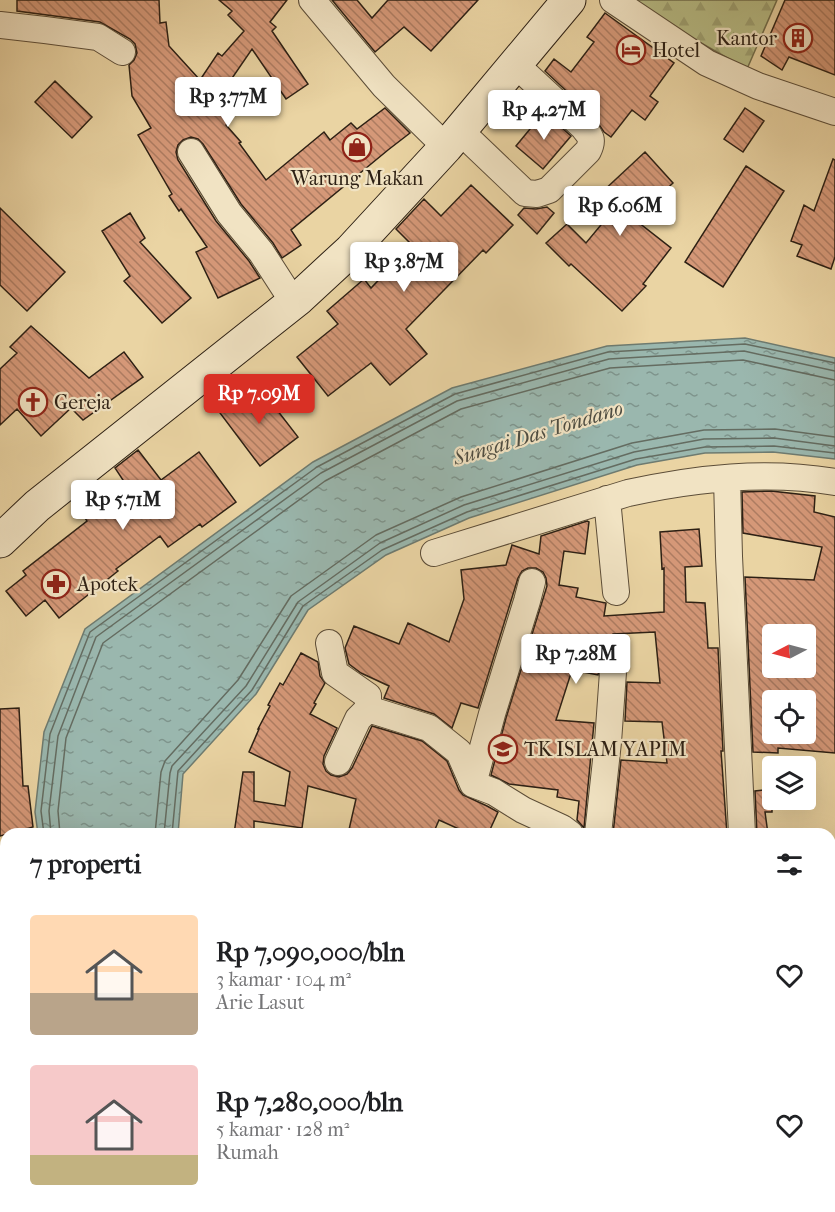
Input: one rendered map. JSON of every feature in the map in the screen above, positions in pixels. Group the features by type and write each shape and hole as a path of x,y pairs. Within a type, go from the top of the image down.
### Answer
{"main road":[{"path":"0,541 37,506 294,303 351,250 453,139 569,0"}],"street":[{"path":"312,0 384,86 525,193 537,194 549,190 588,151 591,144 590,136 516,65"},
{"path":"613,0 707,63 758,87 835,112"},
{"path":"0,25 98,37 122,52"},
{"path":"191,152 229,213 261,252 294,303"},
{"path":"434,553 607,499 654,488 688,482 756,476 786,476 835,482"},
{"path":"727,478 742,828"},
{"path":"607,499 616,592"},
{"path":"473,784 532,582"},
{"path":"329,644 335,673 368,696 368,709 358,719 338,762"},
{"path":"599,828 613,672"},
{"path":"368,709 429,728 459,752 473,784 494,792 523,810 562,828"}],"green space":[{"path":"625,0 777,0 747,69"}],"water":[{"name":"Sungai Das Tondano","path":"745,338 835,358 835,459 773,452 705,453 637,465 469,518 386,555 308,610 256,694 183,774 178,828 37,828 35,812 44,732 85,629 313,462 452,388 607,346"}],"building":[{"path":"17,0 159,0 160,23 166,22 169,46 200,80 218,53 222,56 244,31 228,15 232,11 219,0 287,0 270,22 276,27 272,31 308,84 286,99 252,49 215,103 231,120 226,125 241,142 239,143 266,180 324,132 330,140 351,123 357,129 385,108 410,133 291,230 301,245 282,258 273,243 241,204 203,144 191,137 183,140 176,152 178,160 216,221 260,278 218,298 196,252 207,247 181,209 179,211 169,196 172,194 138,135 151,128 132,96 129,65 137,53 135,44 100,22 17,11"},
{"path":"332,0 357,0 372,18 388,0 478,0 431,51 404,27 375,52"},
{"name":"Kantor","path":"785,0 835,0 835,75 789,57 782,70 761,56"},
{"path":"605,13 674,63 650,96 658,102 645,120 632,110 611,137 604,132 593,116 545,71 554,59 571,72 594,42 587,37"},
{"path":"55,81 92,117 72,138 35,102"},
{"path":"745,108 764,121 743,152 724,139"},
{"path":"544,112 571,136 543,169 516,146"},
{"path":"645,152 673,183 636,217 638,222 671,248 643,284 646,286 622,311 571,264 569,266 546,243 567,224 586,243 615,208 600,194"},
{"path":"833,159 835,160 835,257 831,269 797,256 802,245 791,241 804,205 814,211"},
{"path":"746,166 784,191 723,287 685,262"},
{"path":"471,185 513,225 486,253 483,250 406,329 427,354 390,385 371,363 328,396 297,357 338,324 327,311 364,279 371,288 412,245 396,229 424,199 441,216"},
{"path":"547,207 554,213 537,234 518,215 524,208"},
{"path":"0,208 65,272 27,311 0,285"},
{"path":"130,213 145,238 140,242 191,298 162,323 124,281 130,276 102,231"},
{"path":"31,326 89,378 124,352 143,377 83,420 71,408 41,436 17,409 0,425 0,369 17,353 10,347"},
{"path":"257,384 298,437 260,466 220,413"},
{"path":"138,450 161,480 199,452 236,502 202,527 200,524 168,547 160,536 116,569 118,571 59,618 45,600 26,616 6,591 26,575 23,571 87,521 85,518 127,486 115,468"},
{"path":"771,491 815,496 814,512 835,517 835,753 778,748 778,753 753,752 745,577 814,580 822,547 743,533 742,492"},
{"path":"589,522 585,554 564,551 559,585 578,588 576,597 606,603 604,616 664,612 664,568 662,569 660,532 699,529 702,566 685,567 686,602 705,603 708,648 718,648 723,751 721,751 727,828 614,828 621,760 667,763 662,722 625,721 627,682 660,683 655,632 613,634 609,658 601,663 598,675 572,670 556,720 594,723 584,828 577,820 579,801 557,797 558,790 509,784 491,775 506,718 547,586 543,572 536,568 522,571 518,578 478,708 461,703 452,728 434,714 384,698 389,686 361,673 349,664 345,648 354,626 399,644 408,623 449,642 464,599 461,570 506,565 512,545 539,554 541,536"},
{"path":"301,653 318,662 320,676 325,683 310,714 337,728 324,756 323,764 331,775 339,777 347,774 372,726 422,741 447,761 463,795 498,812 491,828 457,828 439,820 436,828 349,828 356,799 308,786 302,828 254,821 254,828 235,828 243,772 254,772 254,801 285,806 290,772 249,752 270,706 268,705 280,683 283,685"},
{"path":"19,708 23,786 28,786 33,827 29,828 0,828 0,709"},
{"path":"762,790 762,810 772,810 772,812 765,812 767,828 757,828 755,791"}],"place":[{"name":"Kantor","path":"798,38"},
{"name":"Hotel","path":"631,50"},
{"name":"Warung Makan","path":"357,147"},
{"name":"Gereja","path":"33,402"},
{"name":"Apotek","path":"56,584"},
{"name":"TK ISLAM YAPIM","path":"503,749"}]}
